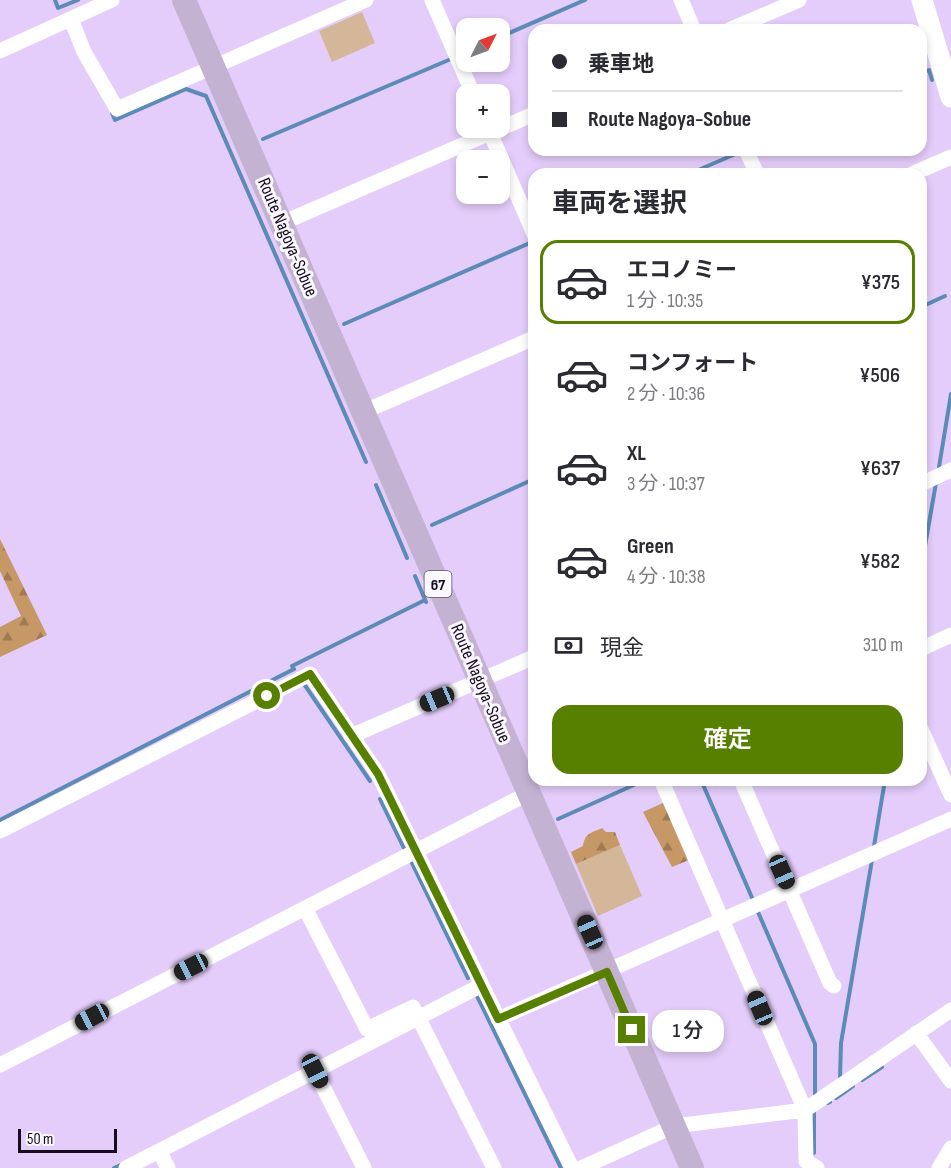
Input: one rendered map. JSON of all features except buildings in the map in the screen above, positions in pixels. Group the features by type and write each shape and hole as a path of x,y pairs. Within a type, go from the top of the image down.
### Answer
{"main road":[{"name":"Route Nagoya-Sobue","path":"184,0 692,1168"}],"street":[{"path":"0,51 112,0"},
{"path":"71,19 84,52 117,109 366,0"},
{"path":"432,0 469,84"},
{"path":"681,0 691,24"},
{"path":"743,24 799,0"},
{"path":"922,0 951,97"},
{"path":"510,123 528,116"},
{"path":"282,223 471,138"},
{"path":"492,138 528,220"},
{"path":"926,168 951,157"},
{"path":"363,412 528,341"},
{"path":"927,481 951,470"},
{"path":"927,645 951,635"},
{"path":"351,736 528,660"},
{"path":"0,831 310,674 378,774 572,1168"},
{"path":"927,742 951,795"},
{"path":"664,786 805,1110 806,1161 817,1168"},
{"path":"744,786 830,983 834,986"},
{"path":"0,1065 529,793"},
{"path":"498,1019 951,819"},
{"path":"305,908 367,1029 413,1006 494,1168"},
{"path":"126,1168 482,985"},
{"path":"581,1168 674,1126 805,1110 951,1010"},
{"path":"916,1033 951,1081"},
{"path":"315,1071 364,1168"},
{"path":"939,1168 951,1148"},
{"path":"159,1151 168,1168"}],"shaded area":[{"path":"362,12 375,43 332,62 319,31"},
{"path":"620,845 642,896 598,916 576,864"}],"green space":[{"path":"0,539 47,635 0,657 0,627 21,616 0,571"},
{"path":"665,802 689,860 672,867 643,812"},
{"path":"602,828 606,832 615,832 620,845 576,864 571,852 583,846 589,834"}],"waterway":[{"path":"55,0 58,8 78,0"},
{"path":"530,24 585,0"},
{"path":"510,33 528,25"},
{"path":"263,139 451,59"},
{"path":"927,71 929,70 932,80"},
{"path":"112,113 115,120 186,89 206,96 366,462"},
{"path":"703,168 731,156"},
{"path":"344,324 528,244"},
{"path":"927,304 945,296"},
{"path":"939,467 951,394"},
{"path":"432,525 528,482"},
{"path":"927,535 936,483"},
{"path":"376,485 407,558"},
{"path":"415,576 426,602"},
{"path":"0,820 294,669 292,666 425,600"},
{"path":"304,684 370,781"},
{"path":"558,819 632,786"},
{"path":"704,786 753,900"},
{"path":"874,846 884,786"},
{"path":"380,799 404,848"},
{"path":"840,1078 841,1043 872,860"},
{"path":"412,863 468,978"},
{"path":"758,912 815,1044 815,1095"},
{"path":"476,994 561,1168"},
{"path":"862,1080 882,1067"},
{"path":"836,1098 853,1086"},
{"path":"814,1111 814,1153"},
{"path":"114,1168 123,1164"}],"route":[{"path":"267,696 310,674 378,774 498,1019 607,972 632,1030"}]}
